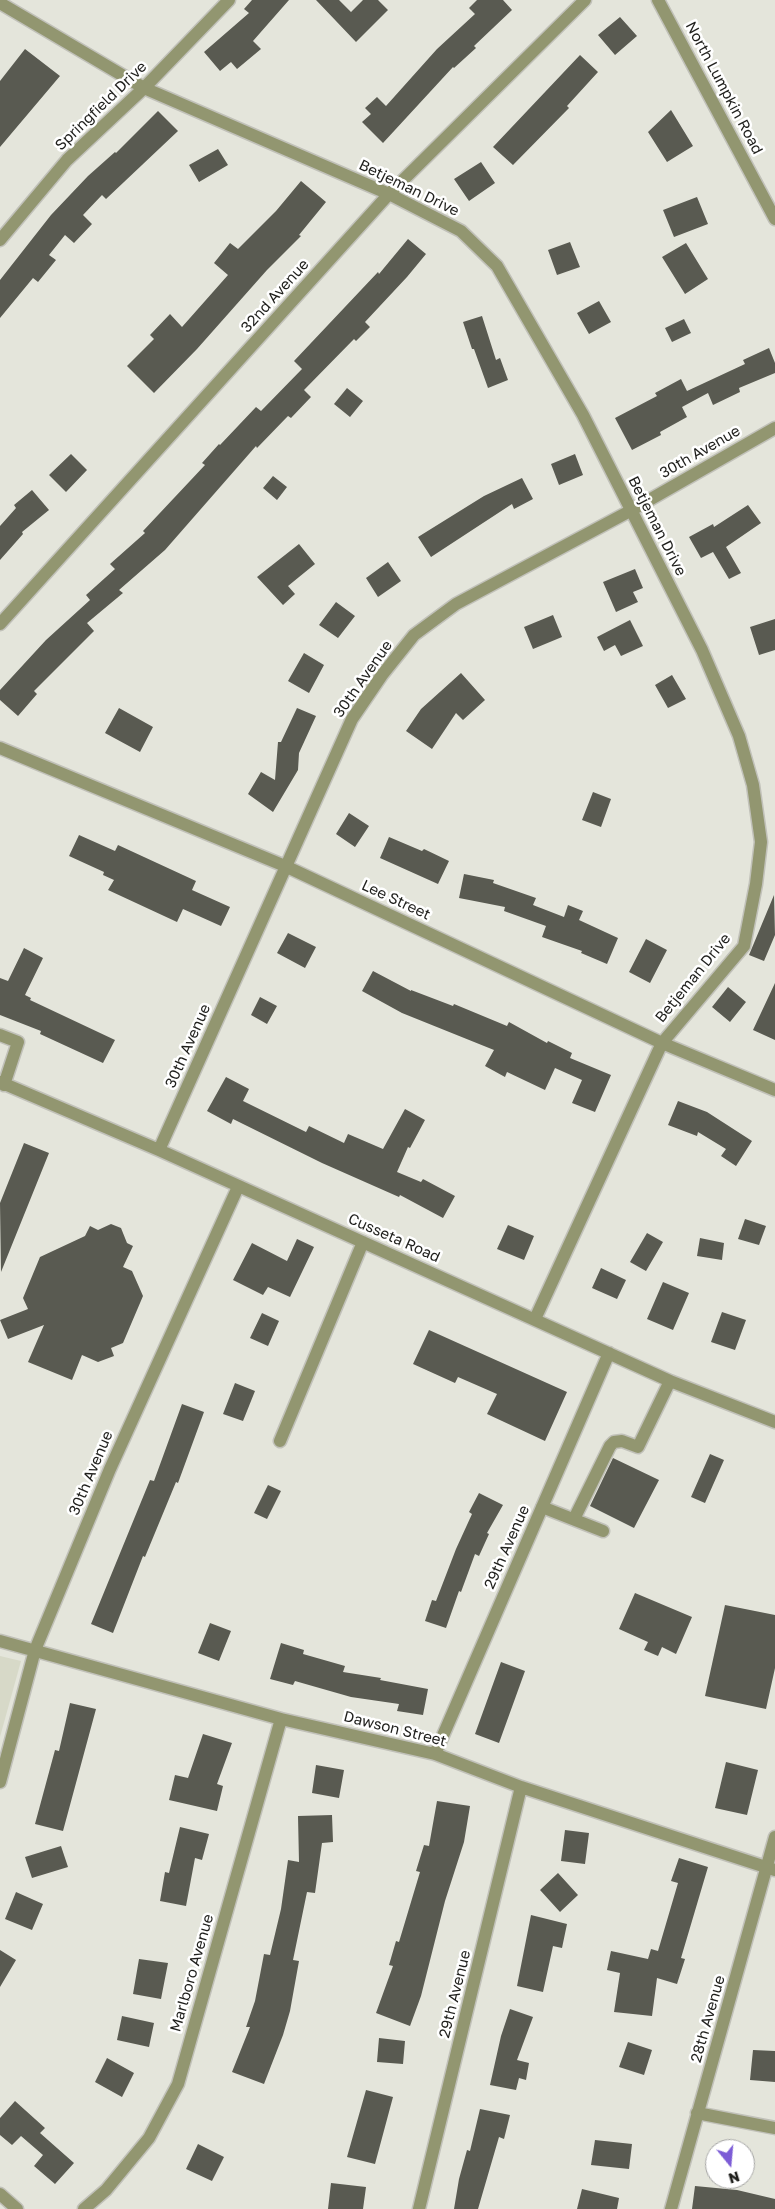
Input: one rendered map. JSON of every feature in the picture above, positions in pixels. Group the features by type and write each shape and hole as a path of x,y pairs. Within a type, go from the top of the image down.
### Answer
{"street":[{"name":"Springfield Drive","path":"0,240 67,160 144,88 229,0"},
{"name":"32nd Avenue","path":"0,624 389,194 585,0"},
{"name":"North Lumpkin Road","path":"658,0 775,219"},
{"name":"Betjeman Drive","path":"0,3 144,88 389,194 461,231 497,266 583,415 702,650 738,736 753,785 761,842 756,884 744,946 662,1043 534,1319"},
{"name":"30th Avenue","path":"160,1150 352,719 414,635 456,604 630,511 775,428"},
{"name":"Lee Street","path":"0,748 285,866 662,1043 775,1090"},
{"path":"0,1035 18,1042 2,1083"},
{"name":"Cusseta Road","path":"2,1083 160,1150 238,1187 670,1381 775,1422"},
{"name":"30th Avenue","path":"0,1782 2,1767 35,1650 110,1469 238,1187"},
{"path":"280,1442 363,1242"},
{"name":"29th Avenue","path":"435,1754 609,1353"},
{"path":"574,1519 610,1446 614,1442 622,1441 638,1447 670,1381"},
{"path":"542,1506 602,1531"},
{"name":"Dawson Street","path":"0,1641 281,1719 435,1754 521,1786 771,1869"},
{"name":"Marlboro Avenue","path":"84,2209 106,2190 149,2138 178,2084 281,1719"},
{"name":"29th Avenue","path":"419,2209 521,1786"},
{"name":"28th Avenue","path":"671,2209 697,2114 771,1869 775,1837"},
{"path":"697,2114 775,2128"},
{"path":"0,2194 17,2209"}],"shaded area":[{"path":"0,1656 21,1661 0,1737"}],"building":[{"path":"252,0 289,0 253,41 261,49 237,69 231,62 220,71 204,52 249,13 244,9"},
{"path":"316,0 339,0 351,12 363,0 378,0 388,10 356,42"},
{"path":"477,0 503,0 512,10 474,46 476,48 453,67 383,143 362,122 371,114 365,108 377,97 386,106 437,49 475,14 469,8"},
{"path":"620,17 637,36 615,55 598,35"},
{"path":"25,49 60,76 0,147 0,81"},
{"path":"580,55 598,72 567,106 569,108 513,165 493,147"},
{"path":"671,110 693,146 667,162 648,132"},
{"path":"158,111 178,131 106,199 102,195 83,215 92,224 74,243 65,235 49,255 56,260 38,282 33,278 0,318 0,280 51,215 88,176 116,153"},
{"path":"218,149 228,165 199,182 189,165"},
{"path":"481,162 495,183 469,201 454,179"},
{"path":"301,181 326,202 299,235 301,236 267,270 197,349 154,393 127,366 154,339 150,335 170,314 182,327 228,275 214,263 230,243 238,249 276,211"},
{"path":"697,197 708,224 674,237 663,210"},
{"path":"408,239 426,254 365,322 370,327 356,341 354,339 304,390 311,397 291,418 288,416 257,448 256,446 165,550 119,590 123,593 87,623 94,631 34,691 37,694 18,716 0,700 0,690 46,640 90,600 86,595 115,569 110,564 145,533 143,531 205,465 202,463 219,444 256,407 261,411 302,369 294,361 378,272 379,274"},
{"path":"570,242 580,267 557,275 548,250"},
{"path":"686,243 708,279 685,294 662,257"},
{"path":"599,301 611,322 589,334 577,313"},
{"path":"482,316 496,360 500,358 508,380 488,388 463,322"},
{"path":"684,319 691,333 672,342 665,328"},
{"path":"769,348 775,363 775,373 739,388 740,392 713,405 708,393 682,407 687,417 660,432 661,435 632,450 615,418 657,396 655,393 681,379 687,391 745,364 743,360"},
{"path":"347,388 363,401 350,417 334,404"},
{"path":"71,454 87,470 66,492 49,475"},
{"path":"575,454 583,475 559,485 551,464"},
{"path":"273,476 287,487 277,500 263,488"},
{"path":"522,478 533,499 514,509 512,504 431,557 418,537 484,496"},
{"path":"32,490 49,510 22,532 23,534 0,560 0,526 16,508 14,505"},
{"path":"748,505 761,523 726,547 741,573 729,579 713,552 701,558 689,537 713,524 714,527"},
{"path":"299,544 315,564 288,586 295,594 283,605 257,577"},
{"path":"388,562 401,581 378,597 366,578"},
{"path":"635,569 643,588 633,592 638,602 616,612 603,582"},
{"path":"336,602 355,616 338,638 319,625"},
{"path":"553,615 562,637 533,649 524,627"},
{"path":"775,619 775,650 759,655 750,627"},
{"path":"630,620 643,646 621,656 615,645 604,651 597,637"},
{"path":"304,653 324,665 309,693 288,681"},
{"path":"461,673 485,700 463,720 456,713 432,749 406,731 421,709"},
{"path":"672,675 686,699 668,708 655,685"},
{"path":"119,708 153,727 140,752 105,733"},
{"path":"297,708 316,716 299,753 298,770 273,812 248,794 261,772 275,780 278,742 281,742"},
{"path":"593,792 611,799 601,827 582,820"},
{"path":"349,813 369,826 355,847 336,834"},
{"path":"79,835 115,851 118,845 196,881 192,890 230,907 221,926 183,909 177,922 108,890 114,880 103,875 104,872 69,856"},
{"path":"389,837 422,851 424,849 449,861 438,884 380,858"},
{"path":"464,874 494,880 493,883 536,898 533,905 564,917 568,905 583,911 579,920 618,938 607,964 581,953 582,951 542,937 546,926 504,911 505,907 459,898"},
{"path":"774,895 775,935 764,961 749,955"},
{"path":"288,933 316,947 305,968 277,953"},
{"path":"646,939 667,950 650,983 629,972"},
{"path":"24,948 43,958 25,995 31,998 30,1000 115,1040 103,1063 40,1034 41,1031 0,1015 0,978 8,981"},
{"path":"373,971 411,991 453,1006 454,1004 507,1026 509,1022 547,1043 548,1041 572,1053 570,1058 611,1075 595,1112 572,1103 582,1080 555,1068 545,1090 507,1072 505,1077 485,1066 494,1050 402,1013 362,991"},
{"path":"775,983 775,1040 753,1030"},
{"path":"728,987 746,1002 730,1022 712,1007"},
{"path":"260,997 277,1006 267,1024 251,1015"},
{"path":"226,1077 249,1089 243,1101 306,1132 309,1126 344,1143 348,1134 383,1149 405,1109 425,1120 410,1148 408,1147 397,1172 421,1182 423,1179 455,1196 443,1218 400,1195 399,1197 322,1163 233,1119 231,1124 207,1111"},
{"path":"678,1101 707,1112 752,1141 736,1166 721,1156 726,1149 698,1132 697,1136 668,1125"},
{"path":"24,1143 49,1153 1,1272 0,1203"},
{"path":"745,1219 766,1226 759,1245 738,1239"},
{"path":"111,1224 121,1228 127,1243 133,1246 123,1267 132,1271 143,1296 123,1343 111,1348 114,1356 98,1362 82,1355 72,1380 28,1362 44,1325 8,1339 0,1320 28,1309 23,1298 40,1257 85,1236 90,1226 98,1230"},
{"path":"508,1225 534,1236 524,1260 497,1249"},
{"path":"647,1233 663,1242 646,1271 630,1262"},
{"path":"700,1238 724,1243 722,1260 697,1256"},
{"path":"297,1239 314,1247 290,1297 268,1287 263,1295 233,1280 252,1243 287,1261"},
{"path":"601,1268 626,1280 617,1299 592,1288"},
{"path":"663,1282 689,1293 673,1330 647,1319"},
{"path":"722,1312 746,1320 735,1350 711,1342"},
{"path":"262,1313 279,1321 268,1346 250,1338"},
{"path":"429,1330 567,1392 545,1441 487,1414 497,1394 458,1377 455,1383 413,1364"},
{"path":"235,1383 255,1391 243,1421 223,1414"},
{"path":"182,1404 204,1412 178,1483 176,1482 145,1557 143,1556 113,1633 91,1624 150,1480 154,1481"},
{"path":"710,1454 724,1460 705,1503 691,1497"},
{"path":"613,1458 659,1480 634,1528 590,1506"},
{"path":"268,1485 281,1491 267,1519 254,1513"},
{"path":"479,1493 503,1505 487,1533 489,1534 479,1556 475,1554 446,1628 425,1621 432,1600 436,1601 472,1514 469,1512"},
{"path":"635,1593 692,1617 676,1654 662,1647 658,1656 644,1650 648,1642 619,1629"},
{"path":"725,1605 775,1615 775,1668 766,1709 705,1696"},
{"path":"210,1623 231,1631 219,1661 198,1653"},
{"path":"281,1643 304,1650 303,1654 345,1666 343,1672 381,1678 380,1680 428,1689 423,1715 397,1711 399,1704 351,1697 295,1681 293,1685 270,1679"},
{"path":"501,1662 525,1671 499,1743 475,1734"},
{"path":"70,1703 96,1709 63,1831 35,1824 55,1750 59,1751"},
{"path":"203,1734 232,1743 217,1784 223,1786 217,1811 169,1800 175,1775 188,1778"},
{"path":"726,1762 758,1770 747,1815 715,1808"},
{"path":"316,1765 344,1770 339,1798 312,1793"},
{"path":"437,1801 470,1806 464,1842 445,1901 421,1996 410,2026 376,2013 393,1966 389,1965 396,1941 399,1942 420,1872 416,1871 424,1845 429,1846"},
{"path":"332,1815 333,1842 322,1843 315,1893 307,1892 293,1960 299,1961 290,2011 264,2084 232,2072 250,2027 246,2027 255,2001 264,1954 270,1955 281,1909 288,1860 299,1862 298,1816"},
{"path":"180,1827 209,1834 202,1860 195,1858 186,1906 160,1901 165,1872 169,1873"},
{"path":"565,1830 589,1833 585,1864 561,1861"},
{"path":"61,1846 68,1867 32,1878 25,1857"},
{"path":"679,1858 708,1867 681,1958 685,1959 677,1984 657,1978 652,2016 614,2012 620,1973 607,1970 611,1951 648,1959 651,1949 658,1951 678,1883 671,1881"},
{"path":"558,1873 578,1895 560,1912 540,1890"},
{"path":"16,1892 43,1904 32,1930 5,1919"},
{"path":"531,1915 567,1924 562,1948 553,1946 543,1992 517,1986"},
{"path":"0,1950 16,1960 0,1987"},
{"path":"139,1959 168,1963 161,1999 133,1994"},
{"path":"510,2009 533,2017 517,2060 529,2063 526,2080 519,2078 516,2090 490,2085 501,2036"},
{"path":"122,2016 154,2023 149,2047 117,2040"},
{"path":"379,2038 405,2041 403,2064 377,2062"},
{"path":"628,2042 652,2050 644,2075 619,2067"},
{"path":"753,2050 775,2051 775,2082 750,2080"},
{"path":"107,2058 134,2073 122,2097 95,2082"},
{"path":"366,2090 393,2097 375,2164 347,2157"},
{"path":"15,2101 45,2128 40,2133 74,2163 55,2184 34,2166 43,2155 21,2136 12,2145 0,2135 0,2118"},
{"path":"480,2109 510,2115 504,2139 499,2137 478,2209 454,2209 459,2179 467,2150 470,2151"},
{"path":"595,2140 632,2144 629,2169 591,2165"},
{"path":"198,2144 224,2157 212,2181 186,2169"},
{"path":"331,2183 366,2187 363,2209 328,2209"},
{"path":"695,2186 705,2187 705,2189 737,2190 775,2199 775,2209 692,2209"},
{"path":"582,2189 619,2198 617,2209 577,2209"}]}
